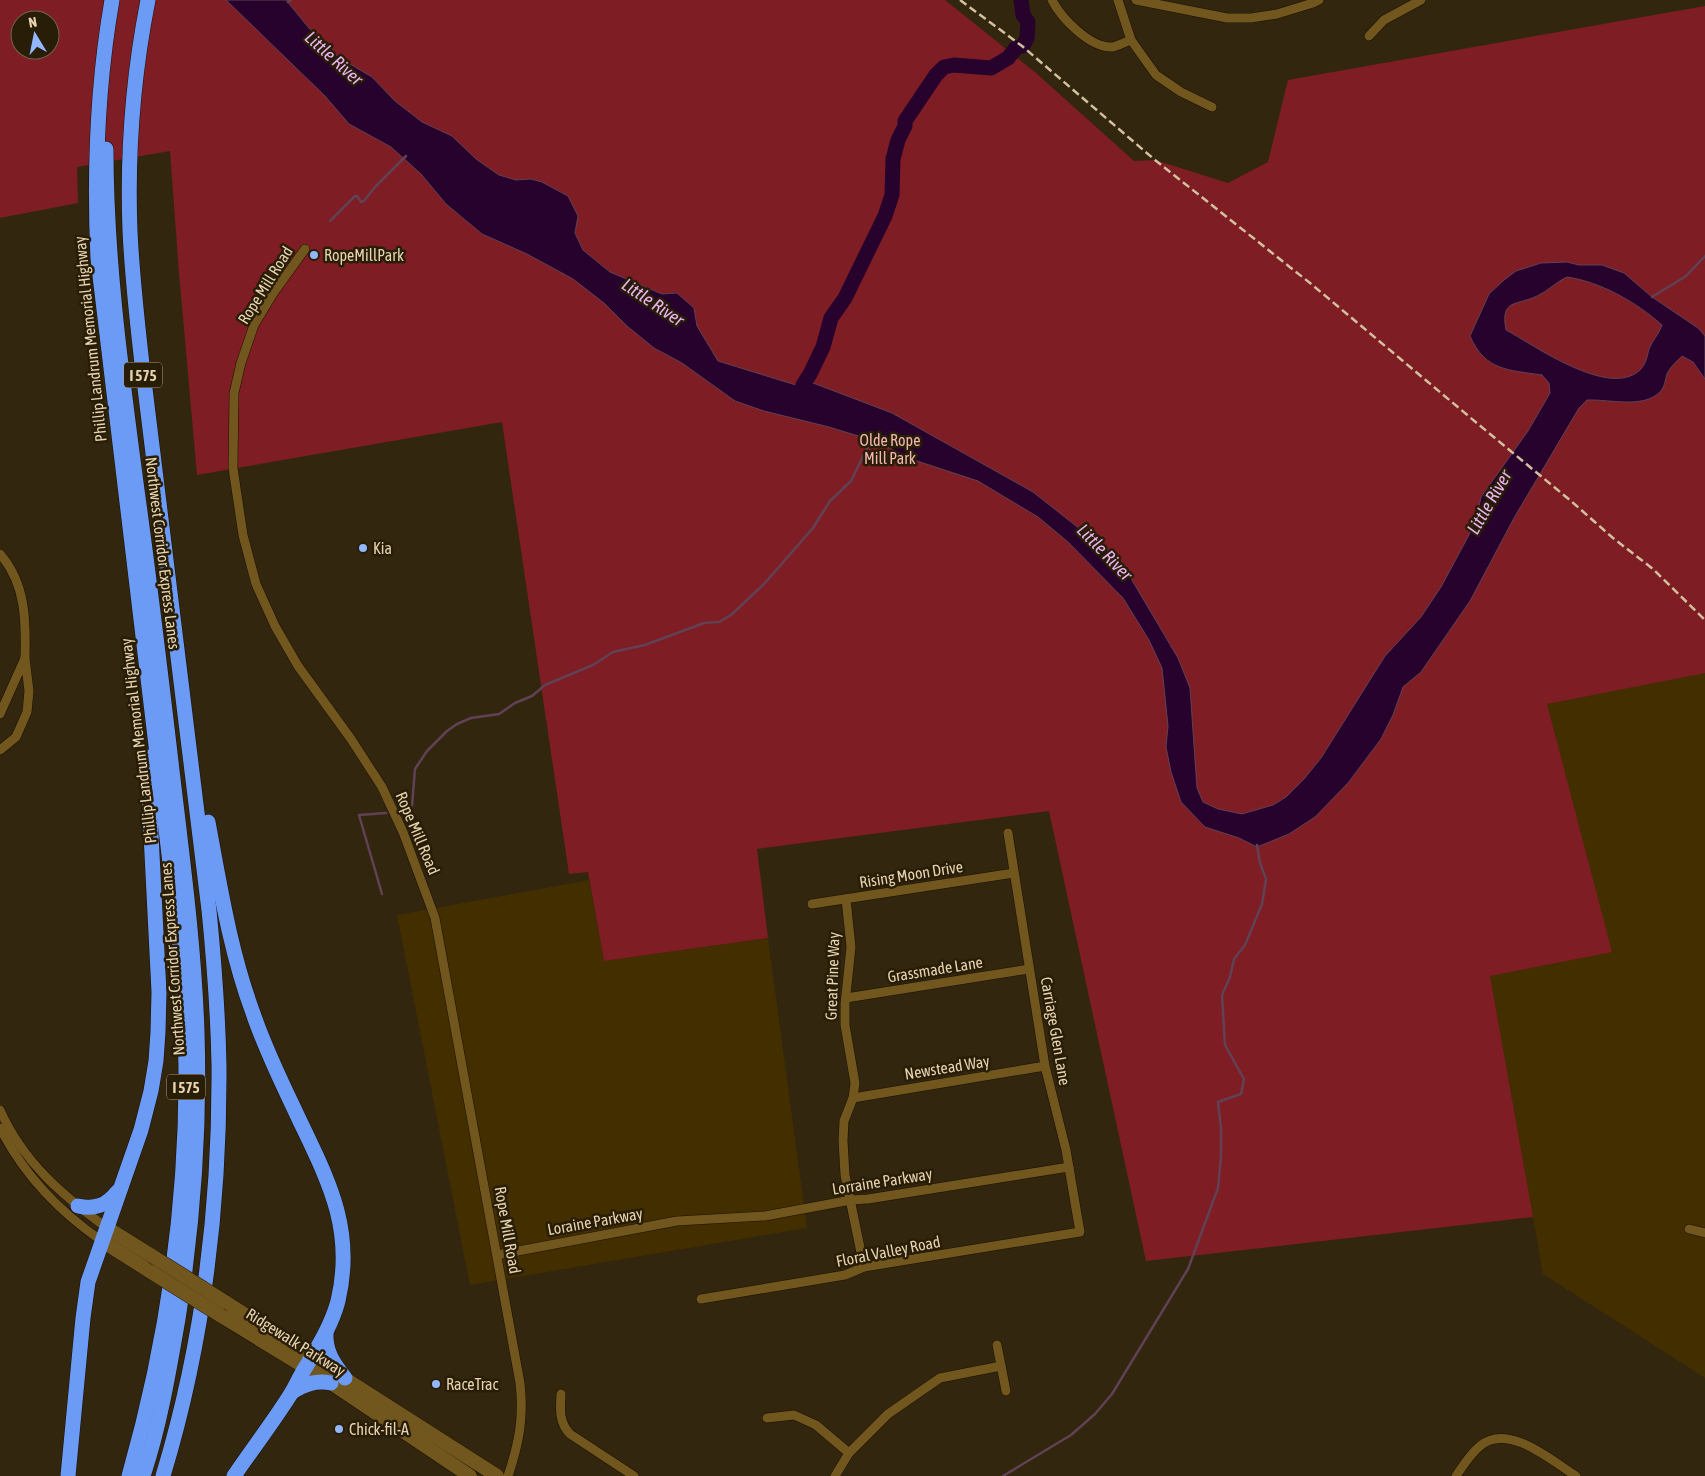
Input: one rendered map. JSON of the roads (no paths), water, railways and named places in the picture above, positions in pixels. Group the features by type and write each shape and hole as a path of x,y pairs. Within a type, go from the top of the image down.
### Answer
{"highway":[{"name":"Phillip Landrum Memorial Highway","path":"112,0 101,80 97,129 96,183 100,280 179,940 186,1076 186,1114 180,1214 166,1317 150,1398 129,1476"},
{"name":"I 575","path":"148,0 137,63 130,143 130,232 142,364 202,848 215,971 218,1065 217,1139 211,1233 200,1310 186,1384 163,1476"},
{"name":"Northwest Corridor Express Lanes","path":"101,80 106,129 107,206 112,278 186,889 197,1033 195,1140 187,1254 167,1380 143,1476"},
{"path":"68,1476 88,1282 147,1110 158,1032 157,953 149,795 150,694"},
{"path":"186,722 232,945 242,983 268,1051 329,1184 339,1215 342,1236 343,1272 338,1301 326,1332 292,1392 234,1476"},
{"path":"78,1206 93,1208 100,1206 120,1189"},
{"path":"292,1392 312,1383 338,1380 336,1368 328,1352 326,1332"},
{"path":"155,1476 186,1384"}],"main road":[{"name":"Ridgewalk Parkway","path":"104,1234 152,1256 225,1302 309,1362 496,1476"},
{"name":"Ridgewalk Parkway","path":"104,1234 150,1272 223,1317 309,1362"},
{"name":"Ridgewalk Parkway","path":"338,1380 470,1476"}],"street":[{"path":"1052,0 1056,8 1067,20 1083,35 1100,46 1114,47 1131,40"},
{"path":"1118,0 1131,40 1156,75 1181,92 1212,107"},
{"path":"1136,0 1227,18 1251,18 1277,14 1319,0"},
{"path":"1369,36 1384,20 1421,0"},
{"name":"Rope Mill Road","path":"305,249 274,292 254,325 241,363 234,393 233,468 243,534 256,584 275,626 298,666 351,739 382,787 404,832 435,918 522,1398 521,1429 508,1476"},
{"path":"0,554 22,592 29,691 27,712 16,736 0,750"},
{"path":"0,714 26,658"},
{"name":"Carriage Glen Lane","path":"1008,833 1045,1066 1069,1167 1080,1232"},
{"name":"Rising Moon Drive","path":"812,904 1014,873"},
{"name":"Great Pine Way","path":"846,899 851,947 845,1026 855,1083 853,1098 844,1121 843,1141 846,1175 864,1267"},
{"name":"Grassmade Lane","path":"846,998 1029,969"},
{"name":"Newstead Way","path":"853,1098 1045,1066"},
{"path":"0,1110 11,1132 30,1159 56,1188 78,1206 104,1234"},
{"path":"0,1128 13,1152 38,1187 69,1217 104,1234"},
{"name":"Lorraine Parkway","path":"699,1220 765,1216 851,1200 868,1199 1069,1167"},
{"name":"Loraine Parkway","path":"497,1255 677,1221 699,1220"},
{"path":"1689,1228 1705,1233"},
{"name":"Floral Valley Road","path":"702,1299 845,1275 864,1267 1080,1232"},
{"path":"998,1345 1000,1366 1006,1391"},
{"path":"834,1476 849,1453 888,1414 940,1378 1000,1366"},
{"path":"561,1394 560,1414 564,1427 570,1434 634,1476"},
{"path":"767,1418 794,1415 816,1426 849,1453"},
{"path":"1456,1476 1481,1444 1496,1438 1508,1438 1523,1442 1576,1476"}],"water":[{"name":"Little River","path":"226,0 286,0 308,27 338,57 372,77 395,101 422,122 452,136 476,159 499,175 516,180 531,179 542,182 568,196 578,216 575,233 583,250 610,272 662,294 677,293 694,308 697,326 718,361 799,386 813,383 892,413 1033,492 1109,552 1126,570 1178,658 1190,688 1197,788 1203,802 1218,809 1242,814 1273,805 1286,797 1321,758 1385,656 1421,617 1441,587 1470,533 1477,516 1481,497 1528,431 1550,393 1549,383 1542,375 1499,367 1483,356 1476,348 1470,336 1489,294 1516,271 1541,263 1567,262 1579,265 1602,265 1624,273 1652,297 1698,328 1705,336 1705,379 1693,362 1682,356 1668,371 1662,390 1653,397 1635,402 1587,400 1579,408 1514,518 1470,601 1421,672 1403,687 1393,715 1381,739 1348,783 1315,817 1289,834 1257,847 1239,838 1205,827 1181,802 1171,772 1166,747 1168,726 1162,668 1149,640 1123,598 1068,542 1038,517 978,481 911,459 878,442 829,427 764,411 735,401 682,363 654,348 627,326 604,303 573,279 527,254 482,234 446,204 421,174 391,147 349,124 325,96","holes":["1567,277 1593,283 1618,294 1641,308 1662,325 1650,346 1645,363 1640,370 1626,377 1610,378 1591,374 1553,357 1506,330 1506,313 1512,305 1545,292"]}],"waterway":[{"path":"1021,0 1023,15 1028,22 1027,38 1023,46"},
{"path":"798,403 803,385 823,347 831,318 845,298 885,216 892,195 893,159 898,140 905,126 905,121 936,75 944,67 954,65 991,68 1008,58 1016,48"},
{"path":"330,221 355,196 361,202 364,201 375,187 406,156"},
{"path":"1652,297 1686,276 1705,256"},
{"path":"412,806 415,769 427,751 457,724 471,718 499,714 515,703 532,696 545,685 593,665 613,652 645,645 704,623 719,622 731,615 764,584 813,528 830,501 851,481 872,438"},
{"path":"382,894 359,815 386,813"},
{"path":"1003,1476 1071,1435 1095,1414 1112,1394 1188,1269 1218,1188 1221,1157 1221,1128 1218,1102 1241,1094 1244,1079 1225,1045 1222,995 1230,977 1234,959 1245,945 1262,904 1266,879 1260,863 1257,845"}],"railway":[{"path":"960,0 1022,46 1155,160 1310,283 1613,538 1653,569 1705,620"}],"place":[{"name":"RopeMillPark","path":"314,255"},
{"name":"Kia","path":"363,548"},
{"name":"RaceTrac","path":"436,1384"},
{"name":"Chick-fil-A","path":"339,1429"}],"park label":[{"name":"Olde Rope Mill Park","path":"890,449"}]}
